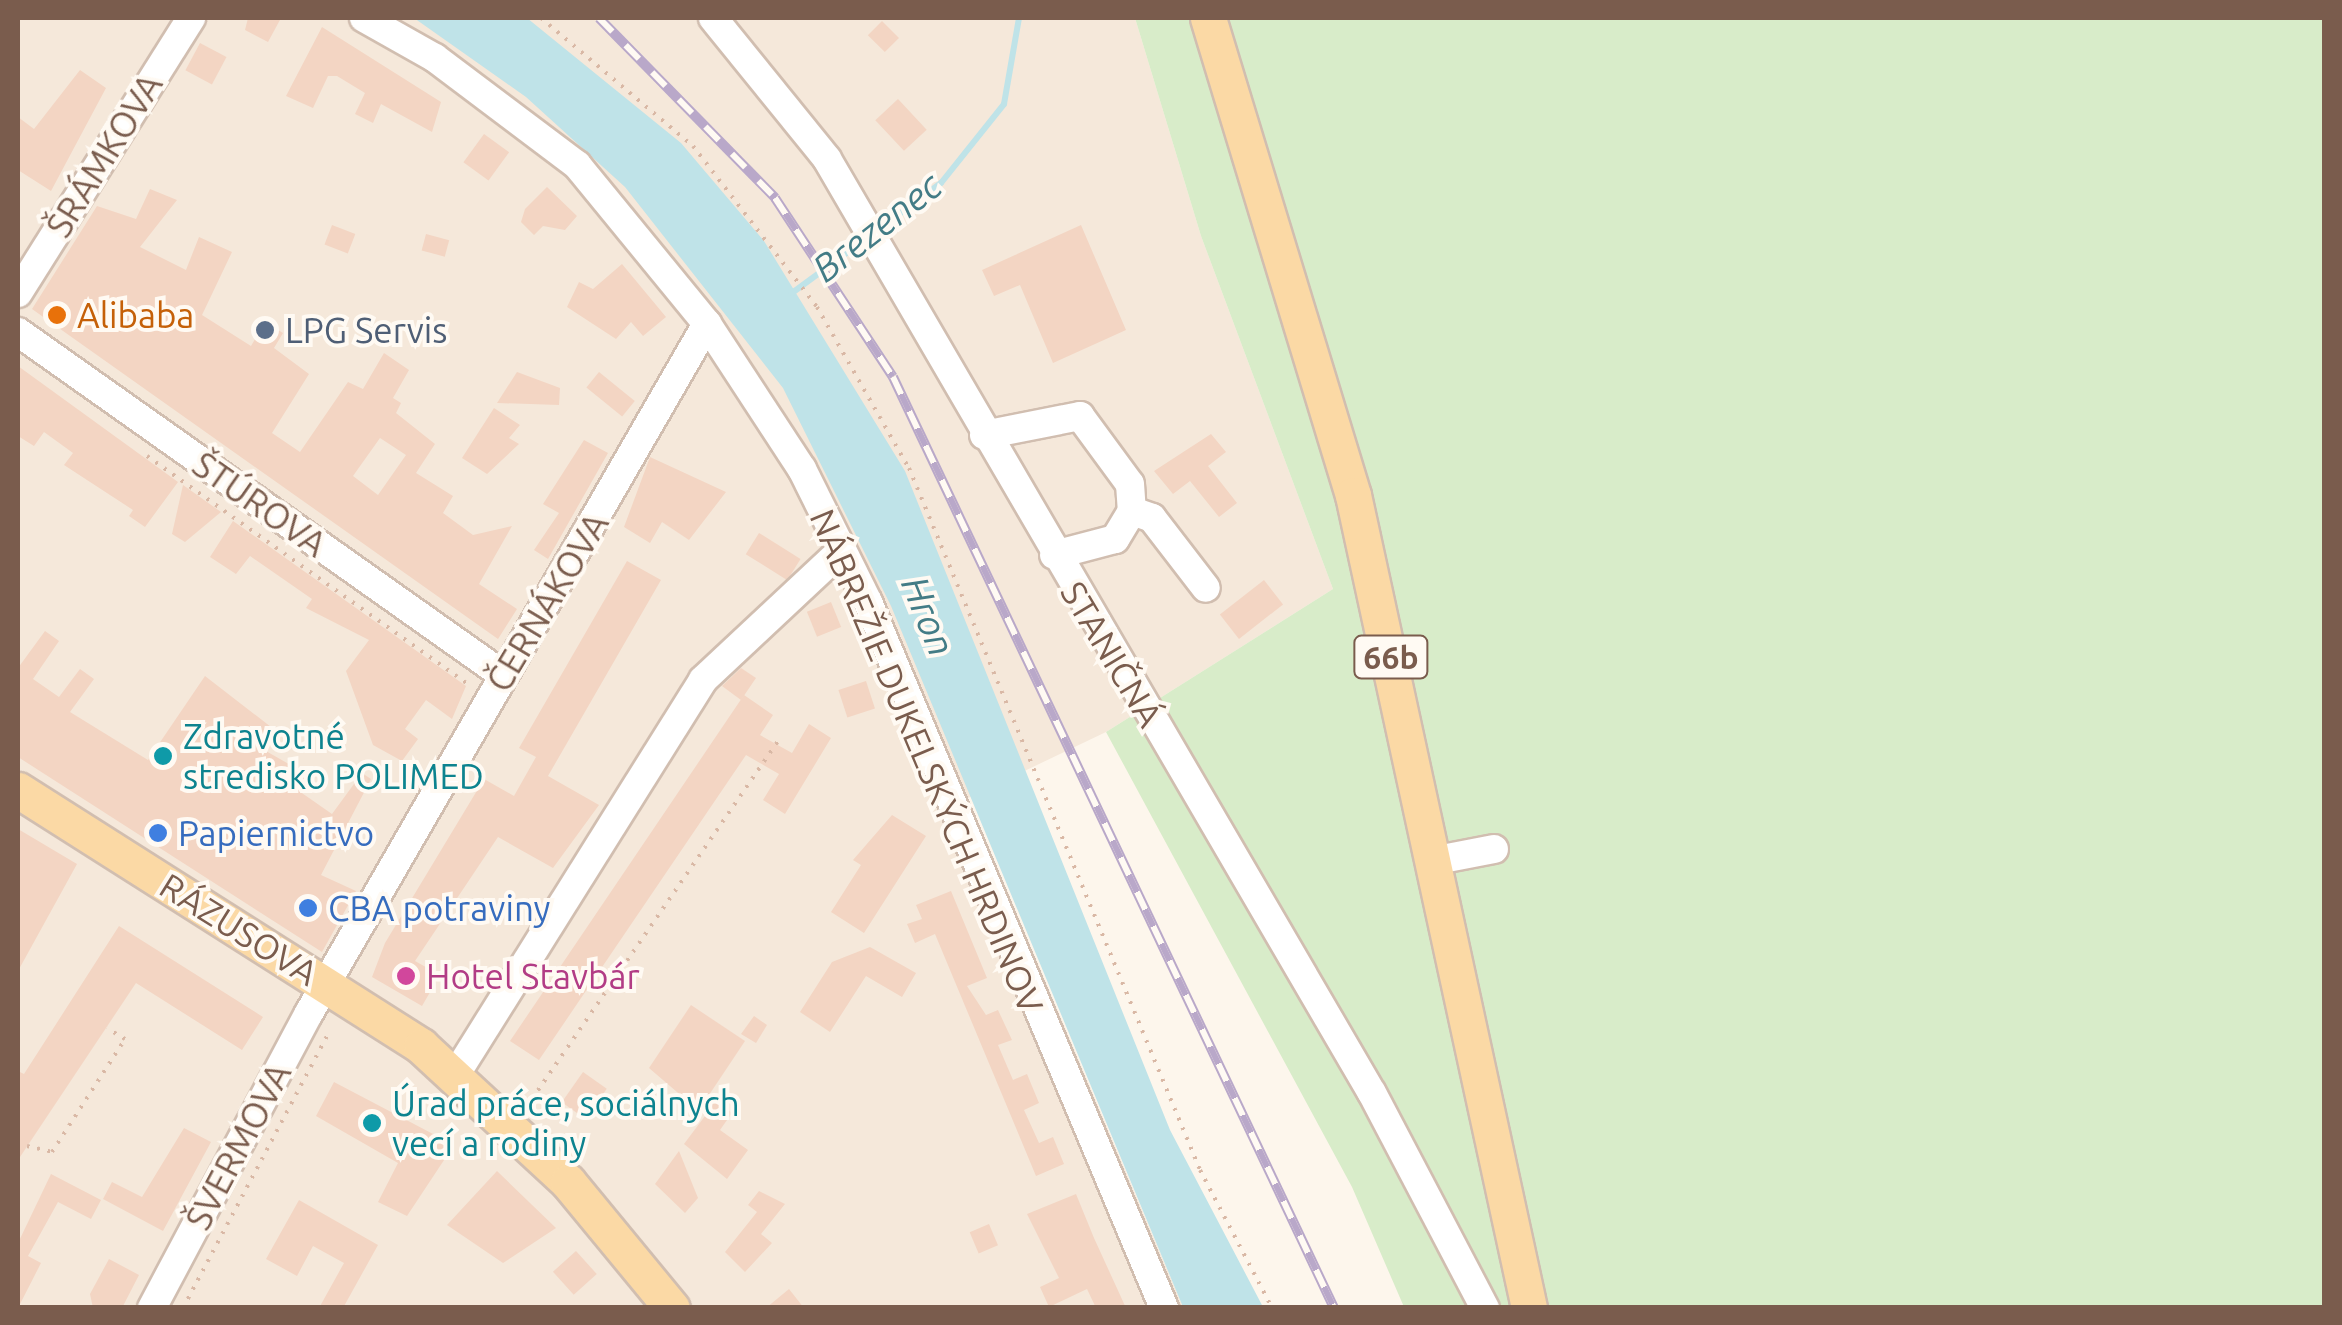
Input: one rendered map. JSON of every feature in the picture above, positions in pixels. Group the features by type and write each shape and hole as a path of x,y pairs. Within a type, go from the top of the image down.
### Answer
{"main road":[{"name":"66b","path":"1208,18 1353,496 1437,860 1529,1308"},
{"name":"RÁZUSOVA","path":"18,790 328,985 456,1074 568,1182 672,1308"}],"street":[{"name":"ŠRÁMKOVA","path":"18,293 191,18"},
{"name":"NÁBREŽIE DUKELSKÝCH HRDINOV","path":"364,18 436,58 577,165 707,324 802,469 842,550 1164,1308"},
{"name":"STANIČNÁ","path":"713,18 774,84 855,210 1372,1094 1486,1308"},
{"name":"ČERNÁKOVA","path":"328,985 707,324"},
{"name":"ŠTÚROVA","path":"18,332 503,675"},
{"path":"984,435 1080,416 1130,484 1132,511 1115,539 1054,555"},
{"path":"1132,511 1152,518 1206,588"},
{"path":"456,1074 703,680 842,550"},
{"path":"1437,860 1494,850"},
{"name":"ŠVERMOVA","path":"152,1308 328,985"}],"path":[{"path":"541,18 694,146 810,298 910,468 1200,1170 1272,1308"},
{"path":"136,447 470,690"},
{"path":"532,1099 778,741"},
{"path":"336,1036 342,1027"},
{"path":"27,1146 52,1152 125,1040 107,1028"},
{"path":"183,1308 329,1032"}],"shaded area":[{"path":"18,18 1135,18 1201,236 1333,589 1106,732 968,798 1183,1307 18,1307"}],"green space":[{"path":"1135,18 2324,18 2324,1307 1404,1307 1352,1187 1106,732 1333,589 1201,236"}],"water":[{"name":"Hron","path":"414,18 527,18 681,143 764,241 905,471 1170,1130 1263,1307 1183,1307 891,606 783,388 625,187 526,97"}],"building":[{"path":"248,18 281,18 268,42 245,30"},
{"path":"882,21 899,38 885,52 868,35"},
{"path":"322,27 441,102 432,132 381,104 373,123 355,114 365,93 337,76 328,76 313,108 286,96"},
{"path":"200,43 226,57 212,84 185,70"},
{"path":"80,70 106,88 51,191 18,170 18,117 34,129"},
{"path":"898,99 927,130 904,151 875,120"},
{"path":"484,134 509,152 489,181 463,162"},
{"path":"547,187 577,216 565,230 543,226 534,235 521,222 525,209"},
{"path":"150,189 177,200 140,247 186,270 199,237 232,252 202,315 251,346 265,322 283,333 274,348 309,374 272,433 300,452 348,382 363,389 384,353 409,370 393,398 401,403 396,413 435,444 416,473 453,496 443,513 473,535 512,526 479,584 517,609 498,639 32,309 97,206 136,219","holes":["380,438 406,455 378,495 353,476"]},
{"path":"332,225 355,234 348,254 324,245"},
{"path":"1081,225 1126,330 1053,363 1020,285 994,296 982,270"},
{"path":"426,234 449,240 445,257 422,250"},
{"path":"622,264 666,317 643,336 631,322 616,339 567,307 579,282 593,289"},
{"path":"18,366 178,482 145,527 129,516 133,510 64,465 73,453 44,432 34,446 18,436"},
{"path":"517,372 560,388 559,405 497,403"},
{"path":"599,372 635,401 622,416 586,388"},
{"path":"494,408 520,425 509,438 519,444 487,474 462,458"},
{"path":"1211,434 1226,452 1208,466 1237,503 1219,517 1190,481 1173,494 1154,471"},
{"path":"584,440 608,453 548,559 534,550 559,513 543,504"},
{"path":"650,457 726,492 689,540 662,522 650,543 624,527"},
{"path":"183,485 221,512 185,542 172,534"},
{"path":"233,521 466,686 452,719 426,700 405,729 418,739 402,761 373,745 346,671 369,640 306,608 312,599 250,556 236,574 210,557"},
{"path":"759,533 801,559 787,580 746,554"},
{"path":"627,561 661,580 548,776 599,805 553,868 498,837 415,961 440,975 422,1006 372,977 385,943 484,779 514,796 536,757 519,748"},
{"path":"1264,580 1283,604 1239,639 1220,614"},
{"path":"831,602 841,627 817,637 807,612"},
{"path":"45,631 59,641 33,679 59,697 80,669 94,679 70,712 148,760 205,676 271,727 257,746 310,776 299,791 332,814 362,773 371,779 321,875 356,891 322,952 18,757 18,668"},
{"path":"741,668 756,678 741,700 722,686"},
{"path":"866,681 875,709 847,718 838,690"},
{"path":"744,695 773,715 760,735 792,753 809,724 831,738 785,814 763,800 779,774 746,755 539,1060 510,1041"},
{"path":"892,815 926,836 864,933 831,912 861,865 853,860"},
{"path":"18,829 77,864 18,971"},
{"path":"951,891 987,978 967,986 986,1015 998,1010 1012,1040 998,1045 1013,1080 1027,1074 1039,1103 1024,1110 1039,1143 1053,1137 1064,1164 1036,1176 935,934 915,943 907,924 922,919 916,905"},
{"path":"119,926 263,1017 242,1050 136,983 18,1160 18,1071 24,1074"},
{"path":"870,947 916,973 902,997 866,976 830,1032 800,1012 832,962"},
{"path":"691,1005 745,1041 709,1095 732,1113 720,1130 748,1150 727,1179 684,1144 705,1116 649,1068"},
{"path":"754,1016 767,1025 756,1043 741,1034"},
{"path":"583,1072 607,1089 586,1119 562,1102"},
{"name":"Úrad práce, sociálnych vecí a rodiny","path":"334,1082 454,1145 407,1216 378,1202 398,1163 316,1116"},
{"path":"184,1128 211,1142 163,1231 103,1199 112,1182 142,1197"},
{"path":"679,1151 698,1198 685,1213 655,1184"},
{"path":"497,1171 556,1228 503,1263 447,1225"},
{"path":"51,1174 101,1200 91,1219 58,1202 28,1256 41,1263 18,1308 18,1243"},
{"path":"759,1191 785,1204 761,1234 772,1243 745,1272 725,1252 757,1212 748,1205"},
{"path":"1076,1194 1126,1308 1096,1308 1087,1289 1049,1307 1040,1287 1059,1278 1027,1214"},
{"path":"299,1200 378,1245 343,1308 319,1308 344,1263 313,1246 297,1276 266,1259"},
{"path":"989,1224 998,1245 979,1253 970,1232"},
{"path":"576,1251 597,1274 574,1295 553,1272"},
{"path":"109,1259 139,1275 122,1308 93,1308 90,1294"},
{"path":"789,1289 804,1308 766,1308"}],"waterway":[{"name":"Brezenec","path":"877,231 941,183 1004,104 1019,18"},
{"name":"Brezenec","path":"792,293 867,238"}],"railway":[{"path":"599,18 775,198 893,377 1334,1308"}],"place":[{"name":"Alibaba","path":"57,315"},
{"name":"LPG Servis","path":"265,330"},
{"name":"Zdravotné stredisko POLIMED","path":"163,756"},
{"name":"Papiernictvo","path":"158,833"},
{"name":"CBA potraviny","path":"308,908"},
{"name":"Hotel Stavbár","path":"406,976"},
{"name":"Úrad práce, sociálnych vecí a rodiny","path":"372,1123"}]}
